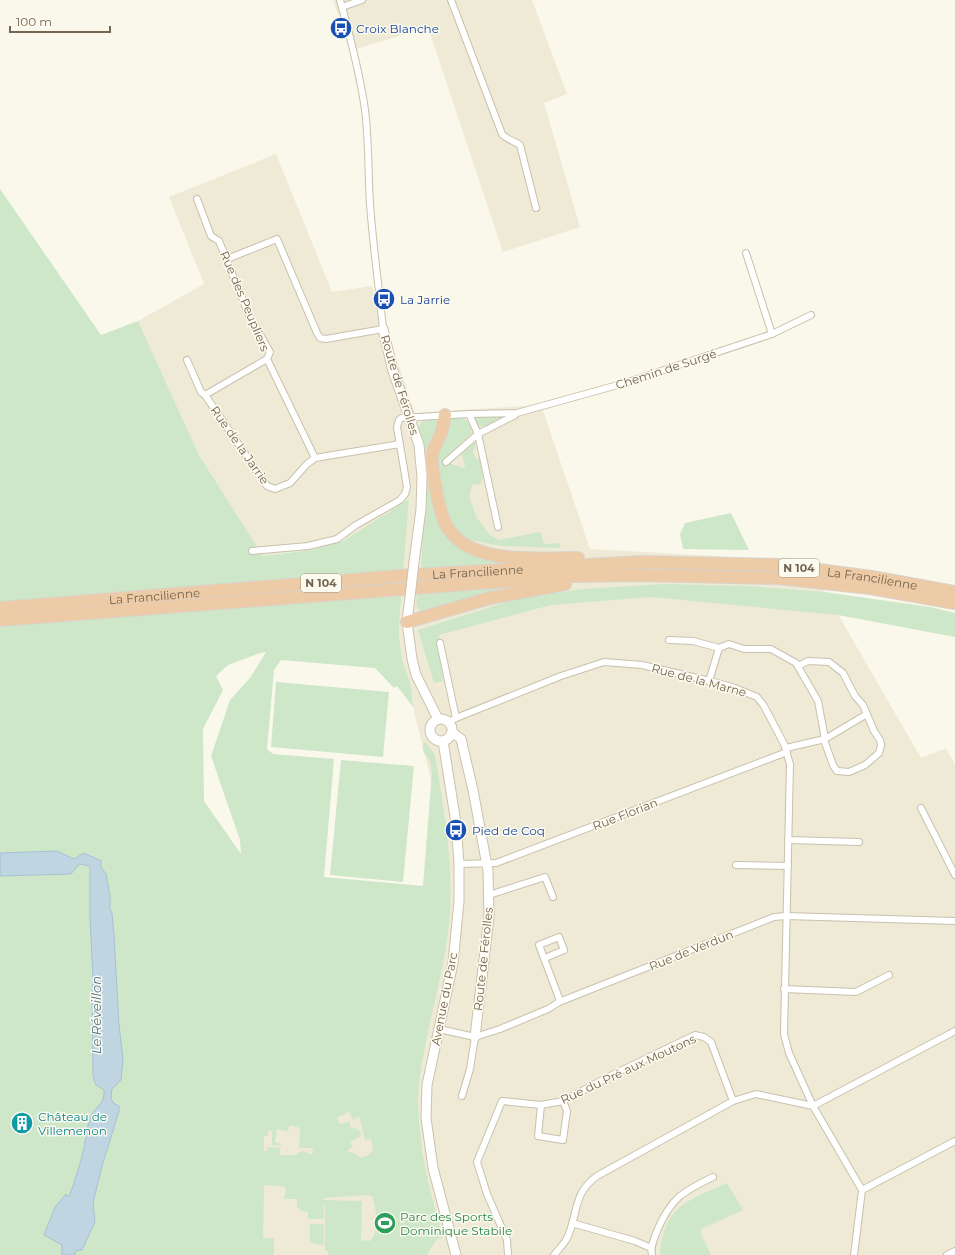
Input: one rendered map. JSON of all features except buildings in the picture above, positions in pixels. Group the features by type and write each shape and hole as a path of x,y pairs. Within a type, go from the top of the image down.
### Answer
{"highway":[{"path":"445,415 442,430 433,454 433,472 440,512 451,532 463,544 486,554 513,557 624,558 641,562"},
{"name":"La Francilienne","path":"0,608 412,575 641,562 780,565 872,577 955,592"},
{"path":"407,622 490,598 563,584 610,581 638,575"},
{"name":"La Francilienne","path":"0,620 572,576 638,575 779,578 870,588 955,603"}],"street":[{"name":"Route de Férolles","path":"340,0 365,111 370,204 377,284 383,329 393,371 419,445 422,477 421,509 407,622 409,643 416,675 438,719"},
{"path":"342,7 362,0"},
{"path":"451,0 502,134 505,138 514,141 520,146 536,208"},
{"name":"Rue des Peupliers","path":"197,199 212,236 219,240 249,315 270,352 267,360 315,458"},
{"path":"227,260 277,239 320,338 326,339 383,329"},
{"path":"746,253 772,334"},
{"name":"Chemin de Surgé","path":"446,462 478,434 517,413 625,383 772,334 811,315"},
{"path":"187,360 202,392 205,395"},
{"name":"Rue de la Jarrie","path":"267,360 205,395 267,486 274,489 290,483 307,464 315,458"},
{"name":"Chemin de Surgé","path":"410,417 517,413"},
{"path":"469,414 478,434 498,527"},
{"path":"252,551 308,546 337,540 356,525 400,500 405,494 407,487 397,427 401,418 410,417"},
{"path":"315,458 400,444"},
{"path":"669,640 693,641 719,648 729,644 744,649 770,649 796,662 798,666 818,701 824,739 833,765 837,771 849,772 865,765 879,753 881,745 863,705 855,696 843,673 829,662 808,661 798,666"},
{"path":"440,643 452,720 452,732 449,738 442,741 433,738 430,732 430,726 438,719 452,720"},
{"path":"709,681 719,648"},
{"name":"Rue de la Marne","path":"452,720 561,676 604,662 642,665 735,688 757,697 764,706 786,750 790,764 784,1034 789,1053 813,1106 862,1190"},
{"path":"824,739 856,719 867,714"},
{"name":"Route de Férolles","path":"452,732 461,739 473,790 487,862 489,895 489,924 475,1037 470,1069 462,1096"},
{"name":"Rue Florian","path":"459,864 487,862 496,863 786,750 824,739"},
{"name":"Avenue du Parc","path":"442,741 456,823 459,864 459,901 453,963 427,1085 426,1118 434,1173 456,1255"},
{"path":"921,808 955,875"},
{"path":"788,840 859,842"},
{"path":"736,865 788,866"},
{"path":"489,895 545,877 553,897"},
{"name":"Rue de Verdun","path":"475,1037 548,1009 559,1002 774,917 786,916 955,921"},
{"path":"544,958 560,998 559,1002"},
{"path":"784,989 856,992 889,975"},
{"path":"439,1030 475,1037"},
{"path":"554,1255 566,1240 583,1189 597,1176 733,1101 756,1094 813,1106 955,1031"},
{"name":"Rue du Pré aux Moutons","path":"508,1255 507,1240 486,1194 477,1162 502,1101 542,1106 563,1100 610,1076 696,1036 704,1037 711,1042 733,1101"},
{"path":"542,1106 538,1136 563,1140 567,1111 563,1100"},
{"path":"854,1255 862,1190 955,1141"},
{"path":"652,1255 651,1248 664,1217 671,1205 686,1191 713,1176"},
{"path":"572,1223 635,1241 651,1248"},
{"path":"947,1255 955,1251"}],"shaded area":[{"path":"333,0 532,0 567,94 544,103 580,227 503,252 428,27 350,51"},
{"path":"276,154 332,292 372,286 415,413 541,405 590,549 807,561 921,758 946,748 955,765 955,1255 254,1255 256,1124 320,1100 407,1121 433,788 413,707 411,685 403,662 400,645 399,627 409,499 343,541 311,550 263,556 199,455 138,321 204,284 169,197"}],"green space":[{"path":"0,189 101,335 138,321 199,455 263,556 311,550 343,541 409,499 399,627 400,645 403,662 411,685 413,707 397,686 394,688 375,668 281,660 274,670 267,749 273,754 334,759 324,877 423,886 432,772 430,761 423,749 425,742 434,753 436,760 447,836 451,894 448,936 425,1049 418,1098 422,1149 431,1193 443,1237 436,1240 427,1255 328,1255 328,1251 325,1251 325,1204 324,1219 308,1219 308,1212 301,1211 297,1206 297,1199 284,1199 286,1187 264,1185 263,1238 274,1238 274,1255 0,1255","holes":["266,652 250,678 230,700 211,756 240,840 241,854 204,801 203,729 223,690 216,676 228,665","349,1111 353,1120 359,1116 365,1140 371,1139 373,1151 367,1156 360,1158 354,1153 347,1152 350,1148 353,1148 350,1142 361,1136 359,1130 352,1127 350,1128 350,1122 339,1124 337,1117 344,1115","290,1125 300,1128 299,1148 313,1148 312,1155 304,1151 299,1152 297,1155 280,1155 280,1148 268,1147 267,1151 264,1151 264,1136 268,1136 268,1131 272,1131 272,1145 281,1146 281,1144 275,1142 277,1129 288,1131","367,1195 372,1196 377,1225 376,1231 370,1241 361,1240 362,1201 323,1200 323,1198"]},
{"path":"500,415 500,419 486,426 477,426 475,417"},
{"path":"456,417 467,421 472,433 446,458 451,464 464,468 465,465 461,453 474,442 476,445 473,451 476,459 480,460 483,477 480,485 472,484 469,497 477,518 490,535 499,540 540,532 544,544 561,543 559,548 501,546 466,539 450,525 437,472 436,457 450,419"},
{"path":"433,419 440,424 432,447 446,531 514,563 421,569 425,509 418,429 420,424 424,421"},
{"path":"731,513 749,550 683,549 680,534 685,523"},
{"path":"665,584 747,586 825,592 930,607 955,613 955,637 838,615 652,597 551,605 439,635 443,681 434,683 418,630 519,598 584,589"},
{"path":"533,586 425,613 419,610 416,603 417,594"},
{"path":"276,682 389,692 383,757 271,747"},
{"path":"341,760 414,766 403,882 330,875"},
{"path":"727,1183 743,1210 701,1229 701,1234 711,1255 660,1255 662,1238 667,1225 680,1207"},
{"path":"309,1224 324,1224 324,1245 311,1243"}],"water":[{"name":"Le Réveillon","path":"57,851 74,859 84,853 101,861 101,867 106,874 110,896 110,909 112,913 119,1025 123,1059 121,1080 112,1089 111,1098 113,1103 119,1106 119,1111 102,1166 93,1203 95,1222 82,1250 76,1251 75,1255 62,1255 62,1245 44,1235 55,1207 66,1194 69,1197 81,1161 90,1118 102,1101 104,1095 104,1090 96,1085 93,1076 93,978 90,918 90,866 79,864 71,874 0,876 0,853"}],"place":[{"name":"Croix Blanche","path":"341,28"},
{"name":"La Jarrie","path":"384,299"},
{"name":"Pied de Coq","path":"456,830"},
{"name":"Château de Villemenon","path":"22,1123"},
{"name":"Parc des Sports Dominique Stabile","path":"385,1223"}]}
